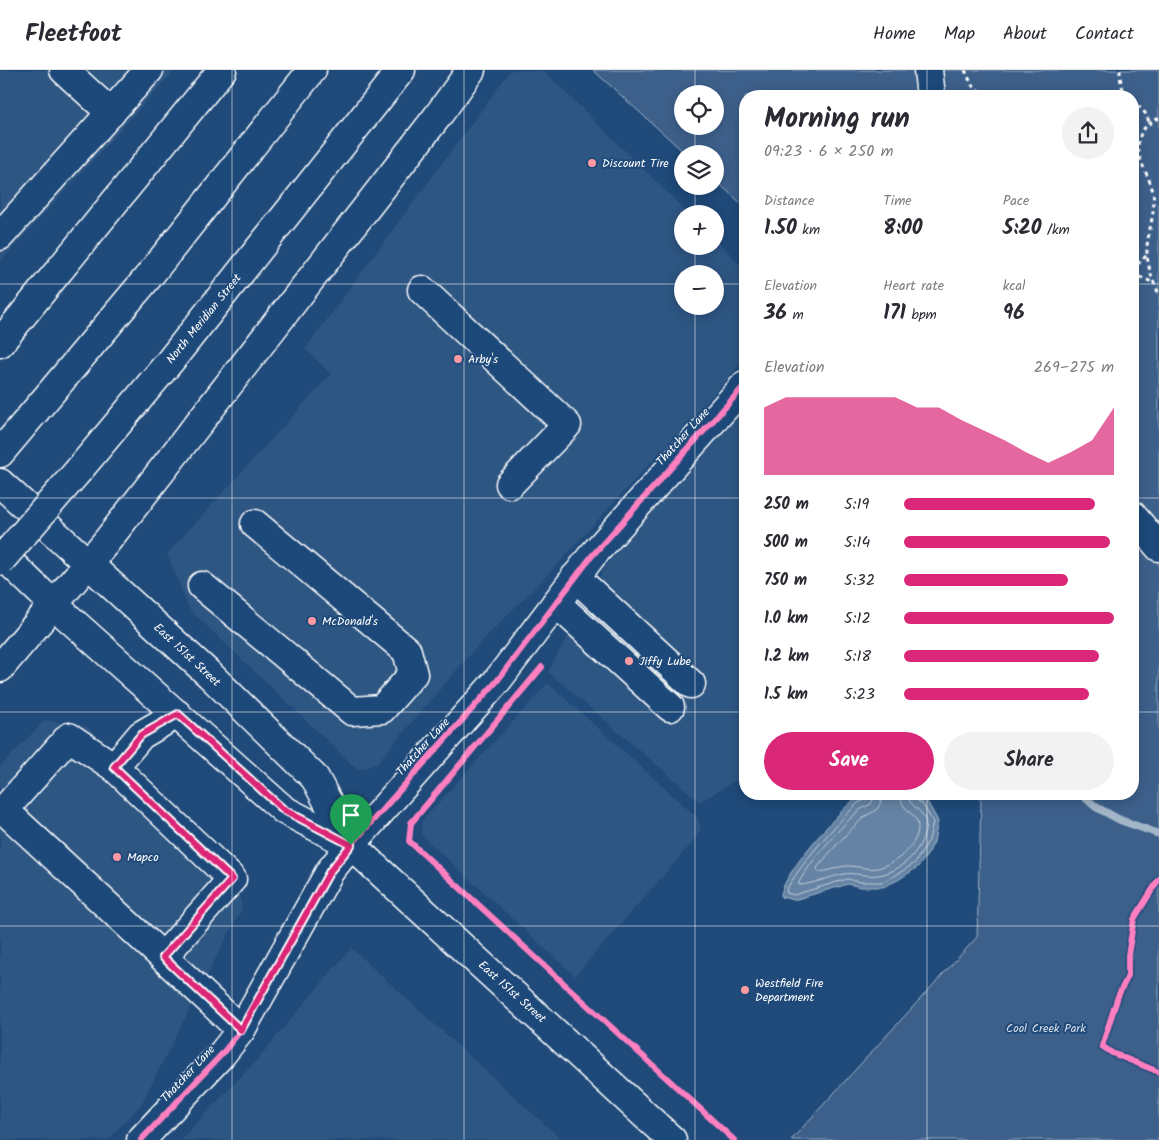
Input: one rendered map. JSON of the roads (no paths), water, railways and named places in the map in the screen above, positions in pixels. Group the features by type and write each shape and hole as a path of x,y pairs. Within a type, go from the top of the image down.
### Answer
{"main road":[{"path":"64,70 111,113"},
{"path":"0,236 149,70"},
{"path":"0,343 222,70"},
{"path":"0,453 149,276 312,70"},
{"name":"North Meridian Street","path":"0,562 171,360 401,70"},
{"path":"0,668 89,564 431,125 471,70"},
{"path":"928,70 930,90"},
{"path":"422,290 567,425 510,484"},
{"name":"Thatcher Lane","path":"141,1140 222,1054 241,1030 330,871 497,681 591,557 739,392"},
{"name":"East 151st Street","path":"0,483 211,676 315,778 351,845"},
{"path":"1139,522 1159,546"},
{"path":"202,586 352,711 382,709 413,674 407,651 255,524"},
{"name":"East 151st Street","path":"0,553 54,605 284,810 351,845 672,1140"},
{"path":"565,590 681,695"},
{"path":"114,767 141,735 178,714"},
{"path":"163,957 232,879 114,767 69,737 4,810 241,1030"}],"water":[{"path":"854,800 927,801 938,821 934,842 928,854 918,867 883,887 861,887 848,884 794,900 781,897 789,876 799,861"}],"waterway":[{"path":"1088,800 1096,807 1120,820 1159,834"}],"place":[{"name":"Discount Tire","path":"592,163"},
{"name":"Arby's","path":"458,359"},
{"name":"McDonald's","path":"312,621"},
{"name":"Jiffy Lube","path":"629,661"},
{"name":"Mapco","path":"117,857"},
{"name":"Westfield Fire Department","path":"745,990"}],"park label":[{"name":"Cool Creek Park","path":"1046,1028"}]}
